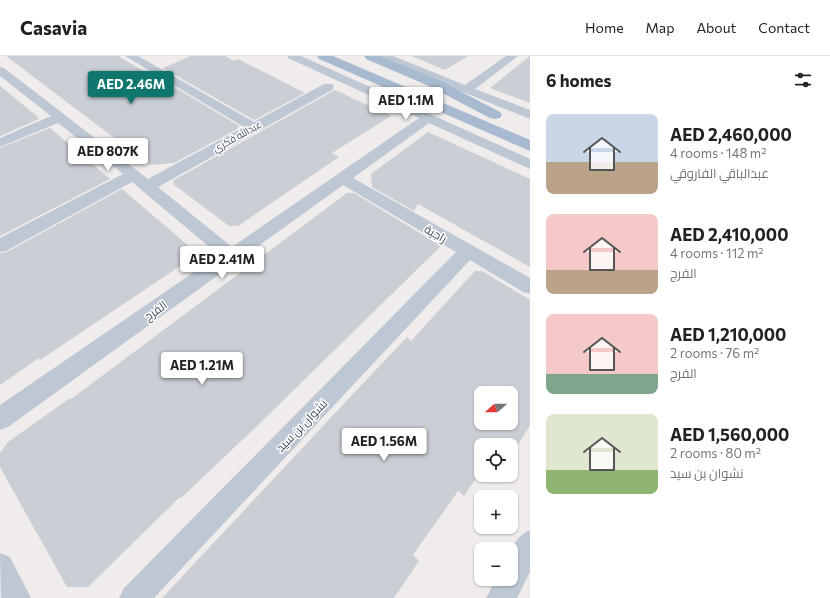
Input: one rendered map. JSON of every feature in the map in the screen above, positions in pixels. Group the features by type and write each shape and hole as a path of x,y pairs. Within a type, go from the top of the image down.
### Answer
{"main road":[{"path":"323,56 530,146"},
{"path":"352,56 509,121"},
{"path":"370,56 434,84 495,115"},
{"path":"350,83 530,151"}],"street":[{"path":"130,56 253,127"},
{"path":"292,56 530,164"},
{"path":"383,56 530,116"},
{"path":"466,90 512,56"},
{"path":"0,70 134,175 231,256"},
{"name":"عبدالله فكري","path":"147,186 328,87"},
{"path":"0,143 60,117"},
{"name":"الفرج","path":"0,419 428,118"},
{"path":"0,246 134,175"},
{"name":"راجية","path":"342,178 530,287"},
{"name":"نشوان بن سيد","path":"134,598 468,251"},
{"path":"501,598 530,544"},
{"path":"0,567 16,598"}],"building":[{"path":"6,56 118,56 149,74 151,73 241,127 174,163 150,165"},
{"path":"191,56 225,56 234,61 238,59 305,93 254,120 163,68"},
{"path":"412,56 468,56 445,70"},
{"path":"530,56 530,103 490,88"},
{"path":"0,86 38,117 39,119 0,136"},
{"path":"335,90 391,116 332,153 339,157 238,226 229,226 173,184 174,180"},
{"path":"50,128 110,179 0,236 0,148"},
{"path":"428,132 530,179 530,267 418,204 414,211 372,187 371,174"},
{"path":"122,189 198,254 40,360 39,358 0,385 0,253 7,252"},
{"path":"347,193 354,193 441,246 257,426 181,498 180,497 88,587 67,587 0,467 0,453 8,442 70,398 71,399"},
{"path":"475,271 482,271 530,300 530,425 518,445 518,438 474,438 474,481 464,496 458,491 413,555 419,561 394,598 162,598 352,395 407,337 411,341"}]}
